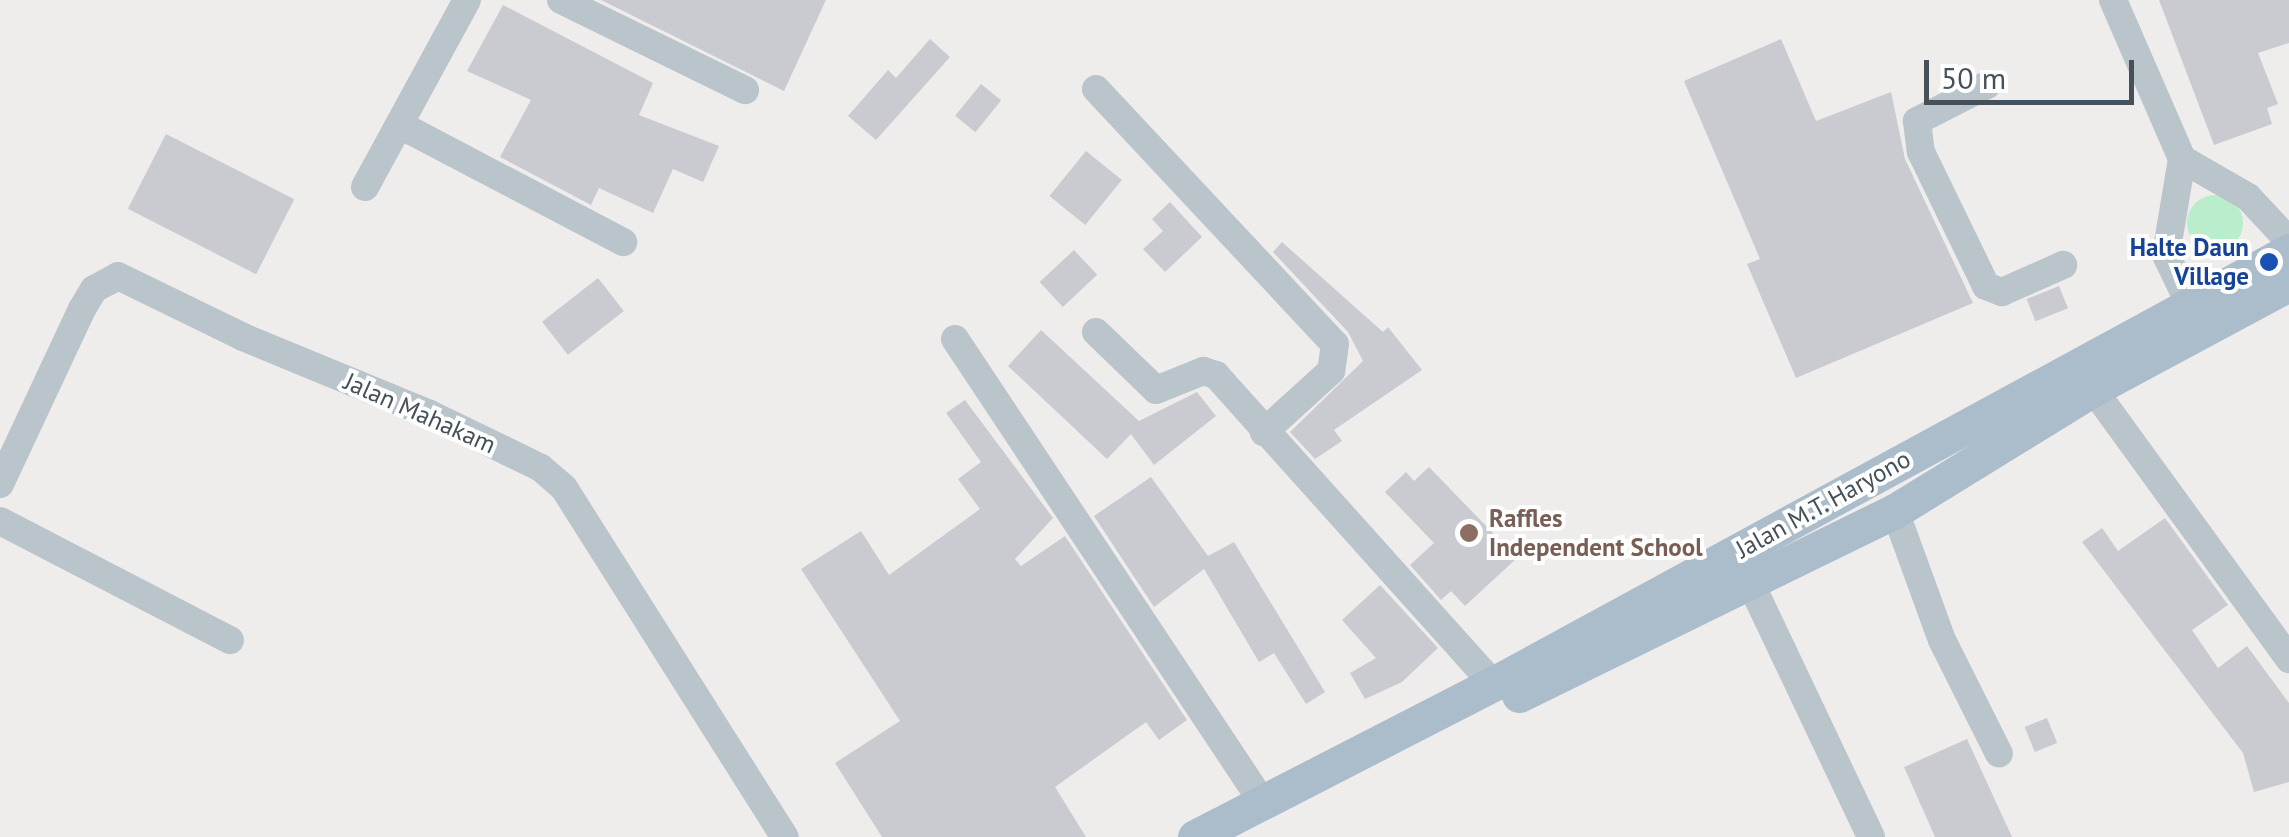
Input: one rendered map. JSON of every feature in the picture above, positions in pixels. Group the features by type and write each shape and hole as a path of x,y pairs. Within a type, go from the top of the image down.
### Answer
{"main road":[{"name":"Jalan M.T. Haryono","path":"1241,837 1896,510 2094,389 2289,251"},
{"name":"Jalan M.T. Haryono","path":"1194,837 2196,316 2289,284"}],"street":[{"path":"365,187 402,126 467,0"},
{"path":"561,0 745,90"},
{"path":"2113,0 2182,160 2166,255 2196,316"},
{"path":"1986,85 1917,121 1921,152 1986,286 2002,292 2063,265"},
{"path":"1096,89 1335,344 1331,371 1264,432"},
{"path":"402,126 624,242"},
{"path":"2182,160 2248,197 2289,241"},
{"name":"Jalan Mahakam","path":"0,484 82,308 94,289 118,276 243,338 430,414 541,468 564,488 785,837"},
{"path":"1096,332 1156,390 1202,371 1216,376 1492,684"},
{"path":"955,339 1261,800"},
{"path":"2094,389 2289,658"},
{"path":"1896,510 1942,640 2000,754"},
{"path":"0,521 230,640"},
{"path":"1750,582 1872,837"}],"green space":[{"path":"2215,195 2235,203 2243,223 2235,243 2215,251 2195,243 2187,223 2195,203"}],"building":[{"path":"601,0 826,0 784,91"},
{"path":"2159,0 2289,0 2289,43 2258,53 2278,104 2267,108 2272,124 2214,145"},
{"path":"503,5 653,83 639,115 719,146 703,182 673,169 653,213 599,188 591,205 500,157 531,100 467,71"},
{"path":"930,39 950,57 876,140 848,116 888,70 896,78"},
{"path":"1781,39 1816,121 1891,92 1905,159 1973,303 1796,378 1747,264 1760,259 1684,81"},
{"path":"981,84 1001,100 975,132 955,116"},
{"path":"166,134 294,199 256,274 128,209"},
{"path":"1086,151 1122,180 1085,225 1049,196"},
{"path":"1170,202 1202,237 1165,272 1143,249 1163,231 1152,219"},
{"path":"1282,242 1383,332 1388,327 1422,370 1334,430 1342,441 1315,459 1290,432 1363,361 1348,332 1273,252"},
{"path":"1074,250 1097,275 1063,307 1040,282"},
{"path":"598,278 624,311 568,355 542,322"},
{"path":"2059,286 2068,308 2036,321 2027,299"},
{"path":"1041,330 1139,421 1197,392 1216,416 1154,465 1131,434 1107,459 1008,366"},
{"path":"965,400 1053,518 1015,559 1021,566 1065,536 1187,720 1159,740 1146,722 1055,787 1086,837 882,837 835,763 900,721 801,569 861,531 889,575 980,509 958,479 981,462 946,413"},
{"name":"Raffles Independent School","path":"1429,467 1517,558 1465,606 1451,591 1441,600 1410,565 1434,543 1385,492 1406,472 1414,481"},
{"path":"1151,477 1208,556 1234,542 1325,692 1306,704 1274,653 1259,662 1204,569 1154,607 1094,516"},
{"path":"2165,518 2228,605 2192,630 2218,668 2247,646 2289,703 2289,782 2254,792 2243,753 2082,542 2102,528 2118,551"},
{"path":"1380,585 1438,648 1402,682 1365,699 1350,673 1376,658 1342,620"},
{"path":"2047,718 2057,743 2035,752 2025,727"},
{"path":"1967,739 2012,837 1935,837 1904,767"}],"place":[{"name":"Halte Daun Village","path":"2269,262"},
{"name":"Raffles Independent School","path":"1469,533"}]}
